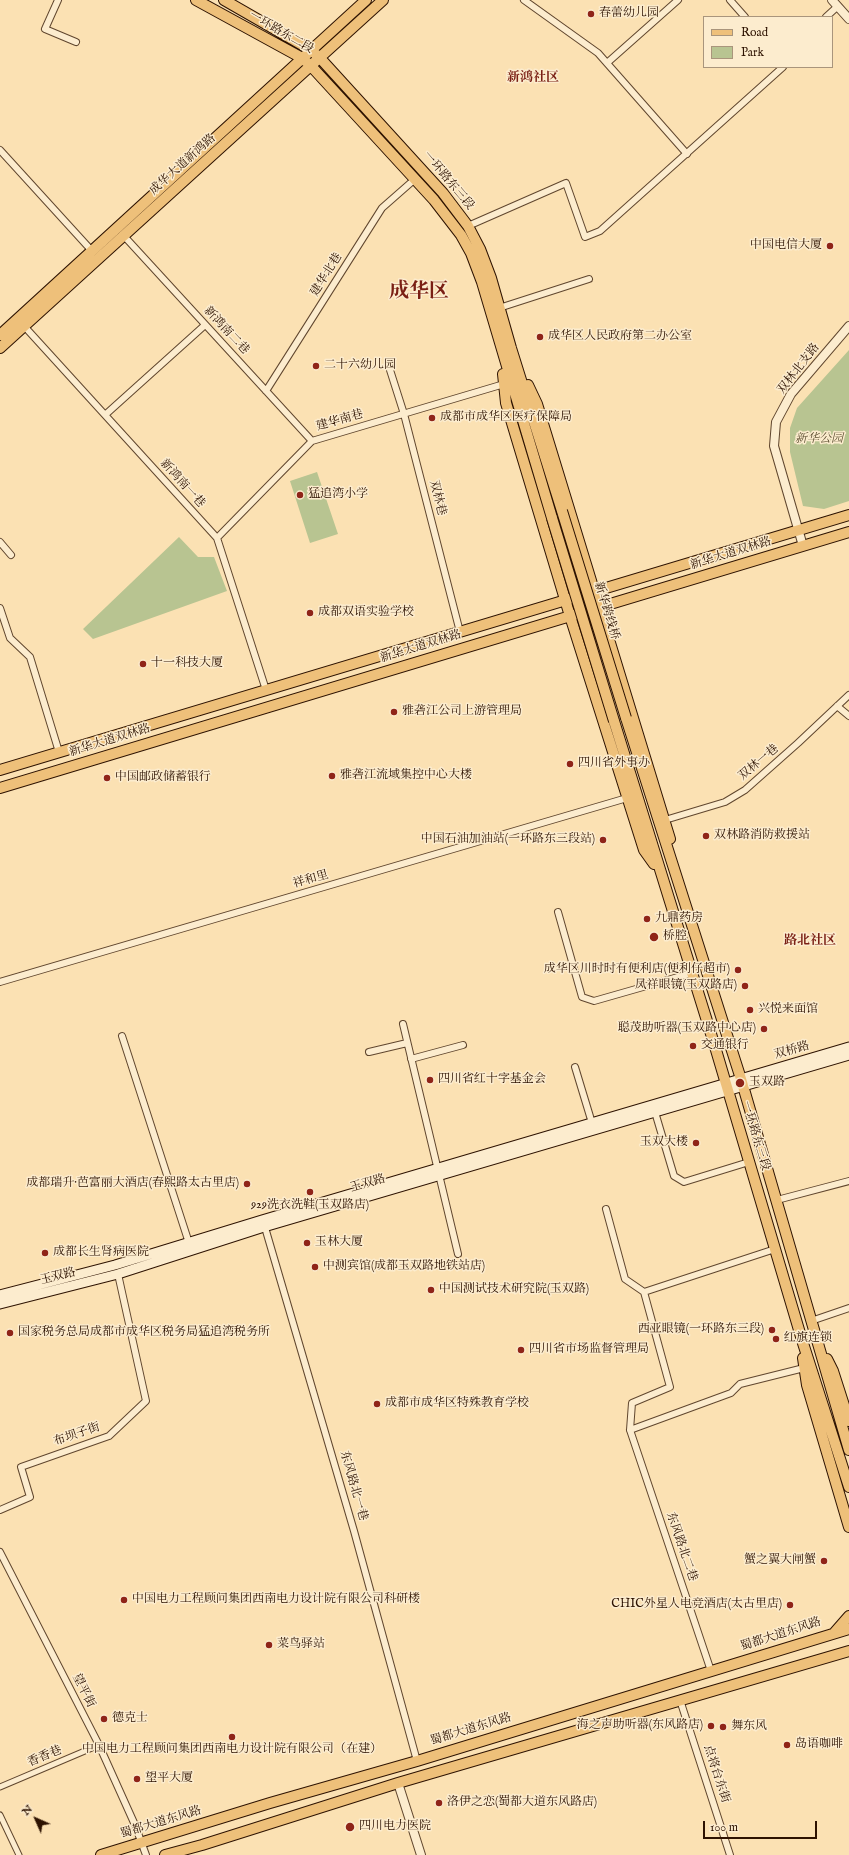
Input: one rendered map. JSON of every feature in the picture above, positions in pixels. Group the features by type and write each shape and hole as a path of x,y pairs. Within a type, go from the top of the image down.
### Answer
{"main road":[{"name":"一环路东二段","path":"196,0 302,58 311,66"},
{"name":"一环路东二段","path":"225,0 311,50 320,58"},
{"name":"成华大道新鸿路","path":"0,335 366,0"},
{"name":"成华大道新鸿路","path":"0,348 383,0"},
{"name":"一环路东三段","path":"320,58 442,193 468,226 486,262 499,308 506,349"},
{"name":"一环路东三段","path":"311,66 415,179 450,220 471,253 506,349"},
{"path":"506,349 504,384 506,403 565,600 644,850 659,871"},
{"path":"506,349 537,404 665,820 671,841 672,867"},
{"name":"新华跨线桥","path":"506,349 562,511 672,867"},
{"name":"新华跨线桥","path":"506,349 552,518 659,871"},
{"name":"新华大道双林路","path":"0,770 849,515"},
{"name":"新华大道双林路","path":"0,788 849,532"},
{"name":"一环路东三段","path":"672,867 742,1082 815,1334"},
{"name":"一环路东三段","path":"659,871 727,1087 802,1340"},
{"name":"双桥路","path":"742,1082 849,1046"},
{"name":"双桥路","path":"742,1082 849,1054"},
{"name":"玉双路","path":"0,1295 115,1266 188,1243 655,1112 742,1082"},
{"name":"玉双路","path":"437,1172 592,1123 727,1087"},
{"name":"玉双路","path":"0,1304 118,1274 263,1223"},
{"path":"815,1334 833,1371 849,1421"},
{"path":"815,1334 849,1450"},
{"path":"802,1340 807,1385 849,1527"},
{"path":"802,1340 849,1487"},
{"path":"835,1632 849,1616"},
{"name":"蜀都大道东风路","path":"101,1855 270,1803 418,1761 835,1632 849,1629"},
{"path":"165,1855 398,1783 849,1651"},
{"path":"822,1658 842,1657 849,1659"}],"street":[{"path":"58,0 45,29 76,42"},
{"path":"524,0 598,53 687,154"},
{"path":"607,63 678,0"},
{"path":"730,0 744,16"},
{"path":"832,0 849,18"},
{"path":"827,16 838,6"},
{"path":"468,226 566,183 585,237 600,231 781,68"},
{"path":"0,150 92,251"},
{"name":"建华北巷","path":"266,391 382,208 415,179"},
{"name":"新鸿南二巷","path":"124,236 312,441"},
{"path":"499,308 590,279"},
{"path":"104,414 205,325"},
{"name":"新鸿南一巷","path":"24,326 217,538 266,690"},
{"name":"双林北支路","path":"803,546 774,446 776,422 791,394 849,326"},
{"name":"双林巷","path":"390,370 404,414 460,632"},
{"name":"建华南巷","path":"217,538 312,441 504,384"},
{"path":"0,542 11,554"},
{"path":"0,608 10,638 30,657 59,752"},
{"name":"双林一巷","path":"665,820 725,802 745,790 849,695"},
{"path":"837,706 849,716"},
{"name":"祥和里","path":"0,982 628,798"},
{"path":"558,912 582,997 594,1001 692,974"},
{"path":"403,1024 437,1172 458,1254"},
{"path":"122,1036 188,1243"},
{"path":"369,1052 407,1043"},
{"path":"411,1059 463,1045"},
{"path":"575,1067 592,1123"},
{"path":"655,1112 674,1176 684,1182 749,1162"},
{"path":"777,1200 849,1181"},
{"path":"606,1209 625,1279 644,1292 775,1249"},
{"name":"东风路北一巷","path":"263,1223 354,1531 418,1761"},
{"name":"布坝子街","path":"0,1510 30,1497 21,1467 109,1436 146,1401 118,1274"},
{"name":"东风路北二巷","path":"644,1292 670,1387 632,1404 630,1430 711,1671"},
{"path":"811,1321 849,1308"},
{"path":"630,1430 731,1394 740,1384 804,1368"},
{"name":"望平街","path":"0,1552 98,1745 142,1842 146,1855"},
{"name":"点将台东街","path":"680,1700 730,1855"},
{"name":"香香巷","path":"0,1787 98,1745"},
{"path":"398,1783 421,1855"},
{"path":"0,1815 19,1855"}],"green space":[{"name":"新华公园","path":"849,350 849,501 824,509 803,506 790,452 790,428 797,408"},
{"path":"317,472 338,534 310,543 290,481"},
{"path":"179,537 198,557 214,557 227,591 93,639 83,629"}],"place":[{"name":"春蕾幼儿园","path":"591,14"},
{"name":"中国电信大厦","path":"830,246"},
{"name":"成华区人民政府第二办公室","path":"540,337"},
{"name":"二十六幼儿园","path":"316,366"},
{"name":"成都市成华区医疗保障局","path":"432,418"},
{"name":"猛追湾小学","path":"300,495"},
{"name":"成都双语实验学校","path":"310,613"},
{"name":"十一科技大厦","path":"143,664"},
{"name":"雅砻江公司上游管理局","path":"394,712"},
{"name":"四川省外事办","path":"570,764"},
{"name":"雅砻江流域集控中心大楼","path":"332,776"},
{"name":"中国邮政储蓄银行","path":"107,778"},
{"name":"双林路消防救援站","path":"706,836"},
{"name":"中国石油加油站(一环路东三段站)","path":"603,840"},
{"name":"九鼎药房","path":"647,919"},
{"name":"桥腔","path":"654,937"},
{"name":"成华区川时时有便利店(便利仔超市)","path":"738,970"},
{"name":"凤祥眼镜(玉双路店)","path":"745,986"},
{"name":"兴悦来面馆","path":"750,1010"},
{"name":"聪茂助听器(玉双路中心店)","path":"764,1029"},
{"name":"交通银行","path":"693,1046"},
{"name":"四川省红十字基金会","path":"430,1080"},
{"name":"玉双路","path":"740,1083"},
{"name":"玉双大楼","path":"696,1143"},
{"name":"成都瑞升·芭富丽大酒店(春熙路太古里店)","path":"247,1184"},
{"name":"929洗衣洗鞋(玉双路店)","path":"310,1192"},
{"name":"玉林大厦","path":"307,1243"},
{"name":"成都长生肾病医院","path":"45,1253"},
{"name":"中测宾馆(成都玉双路地铁站店)","path":"315,1267"},
{"name":"中国测试技术研究院(玉双路)","path":"431,1290"},
{"name":"西亚眼镜(一环路东三段)","path":"772,1330"},
{"name":"国家税务总局成都市成华区税务局猛追湾税务所","path":"10,1333"},
{"name":"红旗连锁","path":"776,1339"},
{"name":"四川省市场监督管理局","path":"521,1350"},
{"name":"成都市成华区特殊教育学校","path":"377,1404"},
{"name":"蟹之翼大闸蟹","path":"824,1561"},
{"name":"中国电力工程顾问集团西南电力设计院有限公司科研楼","path":"124,1600"},
{"name":"CHIC外星人电竞酒店(太古里店)","path":"790,1605"},
{"name":"菜鸟驿站","path":"269,1645"},
{"name":"德克士","path":"104,1719"},
{"name":"海之声助听器(东风路店)","path":"711,1726"},
{"name":"舞东风","path":"723,1727"},
{"name":"中国电力工程顾问集团西南电力设计院有限公司（在建）","path":"232,1737"},
{"name":"岛语咖啡","path":"787,1745"},
{"name":"望平大厦","path":"137,1779"},
{"name":"洛伊之恋(蜀都大道东风路店)","path":"439,1803"},
{"name":"四川电力医院","path":"350,1827"}],"district":[{"name":"新鸿社区","path":"533,78"},
{"name":"成华区","path":"419,293"},
{"name":"路北社区","path":"810,941"}]}
